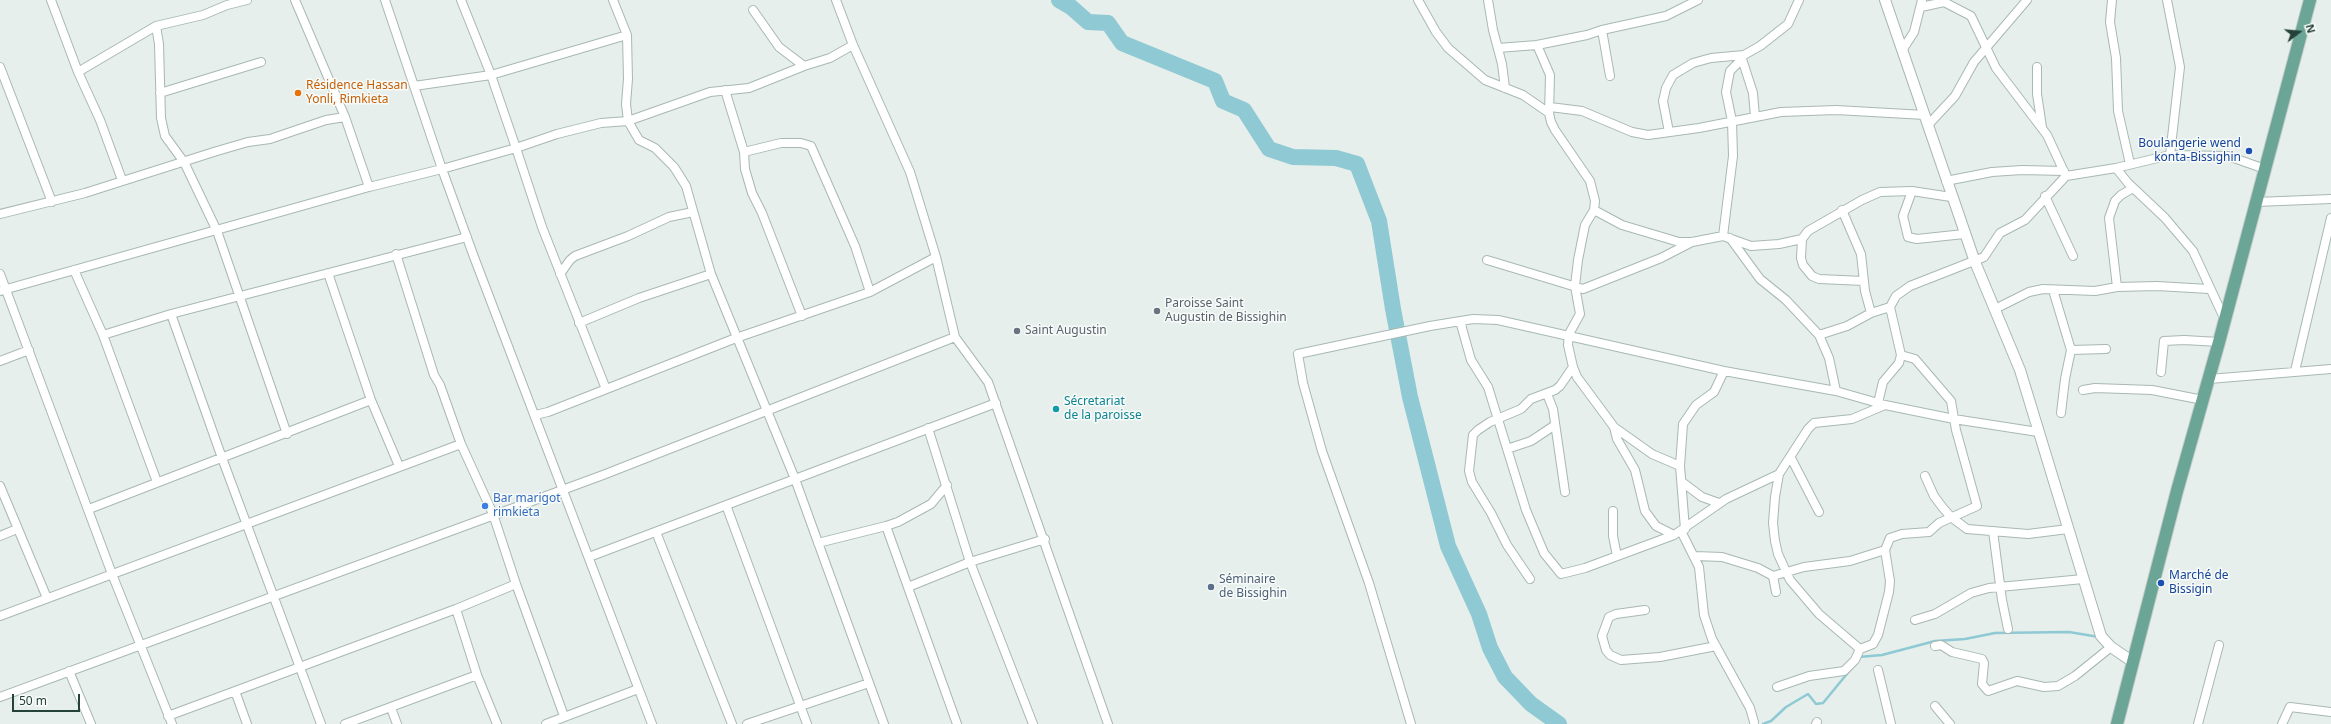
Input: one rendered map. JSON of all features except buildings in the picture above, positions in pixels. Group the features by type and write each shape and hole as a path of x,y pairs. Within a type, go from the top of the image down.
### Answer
{"main road":[{"path":"2117,724 2177,491 2225,320 2310,0"}],"street":[{"path":"51,0 78,72 100,120 122,180"},
{"path":"78,72 156,26 203,15 227,2 247,0"},
{"path":"295,0 345,117 369,187"},
{"path":"385,0 442,169 467,237 652,724"},
{"path":"461,0 491,74 560,274 606,389"},
{"path":"613,0 627,35 628,79 626,104 628,121 640,140 654,148 678,173 686,186 692,212 711,274 795,479 884,724"},
{"path":"836,0 853,45 905,158 936,257 955,337 988,382 996,402 1045,539 1108,724"},
{"path":"1418,0 1436,32 1448,48 1485,80 1523,95 1550,110 1582,111 1641,134 1669,132 1781,112 1836,110 1926,120 1955,96 1970,69 2026,0"},
{"path":"1488,0 1505,75 1505,88"},
{"path":"1498,48 1537,45 1587,36 1602,30 1662,17 1698,0"},
{"path":"1799,0 1788,24 1743,57 1730,71 1726,92 1732,121 1732,174 1726,237 1760,279 1786,300 1819,335 1829,358 1836,391"},
{"path":"1885,0 1903,49 1964,234 2020,370 2101,636 2111,647 2133,662"},
{"path":"2112,0 2110,22 2116,58 2118,111 2130,164"},
{"path":"2167,0 2180,67 2170,156"},
{"path":"1903,49 1914,32 1921,4 1944,2 1966,13 1974,22 1986,50 2009,86 2054,145 2065,173"},
{"path":"752,10 779,47 804,66"},
{"path":"156,26 159,44 161,118 165,136 184,162 217,231 287,434"},
{"path":"1602,30 1610,76"},
{"path":"414,86 491,74 627,35"},
{"path":"3,290 369,187 442,169 516,148 564,132 601,123 628,121 681,100 710,92 749,88 804,66 830,58 853,45"},
{"path":"1537,45 1550,75 1550,110 1554,130 1590,181 1595,201 1594,210 1585,225 1582,236 1575,286 1580,314 1569,334 1569,356 1577,377 1614,427 1652,454 1680,466"},
{"path":"1743,57 1753,93 1754,117"},
{"path":"1669,132 1663,101 1666,88 1673,75 1693,63 1711,58 1743,57"},
{"path":"160,93 261,62"},
{"path":"0,67 52,202"},
{"path":"2037,67 2037,94 2042,128"},
{"path":"725,90 744,152 745,169 752,193 762,213 802,316"},
{"path":"0,214 85,193 217,151 248,142 270,139 326,120 345,117"},
{"path":"744,152 781,143 802,143 811,146 855,246 870,292"},
{"path":"1946,181 1992,172 2022,170 2065,173 2116,168 2170,156 2228,156 2264,169"},
{"path":"2116,168 2133,188 2161,214 2189,247 2198,262 2209,289 2225,320"},
{"path":"1881,404 1883,382 1899,363 1901,355 1890,307 1896,296 1910,286 1975,262 1987,254 2000,233 2025,220 2065,173"},
{"path":"2117,287 2108,218 2115,201 2121,195 2133,188"},
{"path":"1864,281 1819,279 1812,276 1801,258 1802,239 1808,231 1842,210 1880,192 1912,191 1951,197"},
{"path":"1912,191 1903,216 1908,237 1917,239 1964,234"},
{"path":"2045,196 2053,209 2073,256"},
{"path":"2256,202 2331,199"},
{"path":"1594,210 1612,221 1665,239 1692,242 1726,237 1751,246 1779,244 1802,239"},
{"path":"1842,210 1861,254 1864,281 1871,313"},
{"path":"560,274 570,260 575,256 628,236 669,218 692,212"},
{"path":"2295,371 2331,218"},
{"path":"103,335 171,314 239,298 396,254 467,237"},
{"path":"1487,260 1575,286 1588,288 1661,258 1692,242"},
{"path":"396,254 434,375 440,385 461,444 493,514 516,584 564,716"},
{"path":"535,415 548,412 736,338 870,292 936,257"},
{"path":"74,270 103,335 158,482"},
{"path":"328,273 371,400 400,466"},
{"path":"0,274 3,290 29,350 112,574 142,644 172,724"},
{"path":"580,323 639,298 711,274"},
{"path":"1995,309 2028,292 2053,290 2095,291 2117,287 2209,289"},
{"path":"2053,290 2071,350 2065,379 2061,413"},
{"path":"1819,335 1846,326 1871,313 1890,307"},
{"path":"171,314 222,458 321,724"},
{"path":"1411,724 1369,583 1322,451 1302,383 1298,354 1385,335 1460,321 1498,320 1569,334 1724,371 1836,391 1881,404 1954,419 2038,432"},
{"path":"1460,321 1472,360 1488,387 1519,494 1535,533 1548,559 1558,573 1566,575 1674,535 1719,503 1740,491 1779,474 1791,458 1808,429 1814,423 1852,419 1881,404"},
{"path":"0,697 563,488 603,475 955,337"},
{"path":"2161,372 2164,341 2184,340 2219,342"},
{"path":"2071,350 2106,349"},
{"path":"0,361 29,350"},
{"path":"1777,687 1809,676 1844,671 1855,660 1860,649 1873,644 1881,625 1890,581 1885,550 1890,538 1902,534 1928,532 1939,523 1975,508 1978,504 1954,419 1953,407 1948,398 1915,359 1901,355"},
{"path":"1530,579 1508,545 1472,482 1469,471 1473,435 1483,425 1522,409 1531,400 1547,394 1560,386 1573,367"},
{"path":"2209,379 2331,369"},
{"path":"1724,371 1714,392 1696,405 1683,424 1680,466 1682,482 1683,530 1696,556 1702,585 1704,615 1716,646 1750,708 1754,722"},
{"path":"2083,390 2095,388 2106,390 2141,389 2203,400"},
{"path":"1547,394 1553,409 1554,425 1565,492"},
{"path":"89,509 287,434 371,400"},
{"path":"589,557 996,402"},
{"path":"1507,449 1531,441 1554,425"},
{"path":"1614,427 1617,439 1635,470 1645,511 1656,526 1674,535"},
{"path":"928,428 970,562 1033,724"},
{"path":"0,616 461,444"},
{"path":"1791,458 1820,512"},
{"path":"1779,474 1773,523 1778,554 1786,573 1796,589 1819,614 1860,649"},
{"path":"1924,476 1934,496 1951,517 1967,528 2028,534 2068,529"},
{"path":"1682,482 1702,497 1719,503"},
{"path":"818,543 898,522 931,504 947,485"},
{"path":"0,486 47,598"},
{"path":"726,505 807,724"},
{"path":"1613,511 1613,536 1617,556"},
{"path":"886,526 958,724"},
{"path":"0,536 17,529"},
{"path":"1993,531 2000,586 2008,630"},
{"path":"656,532 732,724"},
{"path":"908,587 970,562 1045,539"},
{"path":"1696,556 1722,557 1750,565 1773,576 1810,566 1850,561 1885,550"},
{"path":"1773,576 1776,592"},
{"path":"1915,620 1944,610 1971,593 2000,586 2083,579"},
{"path":"168,716 456,609 516,584"},
{"path":"456,609 477,675 497,724"},
{"path":"1645,610 1616,614 1609,617 1602,636 1606,650 1610,655 1621,660 1660,658 1716,646"},
{"path":"1935,646 1941,645 1952,652 1982,659 1984,663 1982,684 1988,690 2018,681 2044,688 2058,686 2075,676 2111,647"},
{"path":"2198,724 2219,645"},
{"path":"1878,670 1891,724"},
{"path":"69,671 91,724"},
{"path":"345,724 477,675"},
{"path":"747,724 869,683"},
{"path":"546,724 638,688"},
{"path":"235,691 247,724"},
{"path":"1935,706 1950,724"},
{"path":"2282,724 2290,707 2331,712"},
{"path":"391,708 397,724"}],"waterway":[{"path":"1059,0 1071,7 1088,22 1108,23 1122,43 1215,81 1223,101 1244,110 1269,149 1293,157 1336,158 1357,164 1379,221 1393,309 1410,397 1448,546 1479,614 1490,648 1505,677 1531,704 1559,724"},
{"path":"1859,657 1882,655 1935,641 1965,639 1995,633 2069,632 2099,637"},
{"path":"1763,724 1771,721 1786,707 1808,694 1816,704 1823,703 1851,669"}],"place":[{"name":"Résidence Hassan Yonli, Rimkieta","path":"298,93"},
{"name":"Boulangerie wend konta-Bissighin","path":"2249,151"},
{"name":"Paroisse Saint Augustin de Bissighin","path":"1157,311"},
{"name":"Saint Augustin","path":"1017,331"},
{"name":"Sécretariat de la paroisse","path":"1056,409"},
{"name":"Bar marigot rimkieta","path":"485,506"},
{"name":"Marché de Bissigin","path":"2161,583"},
{"name":"Séminaire de Bissighin","path":"1211,587"}]}
